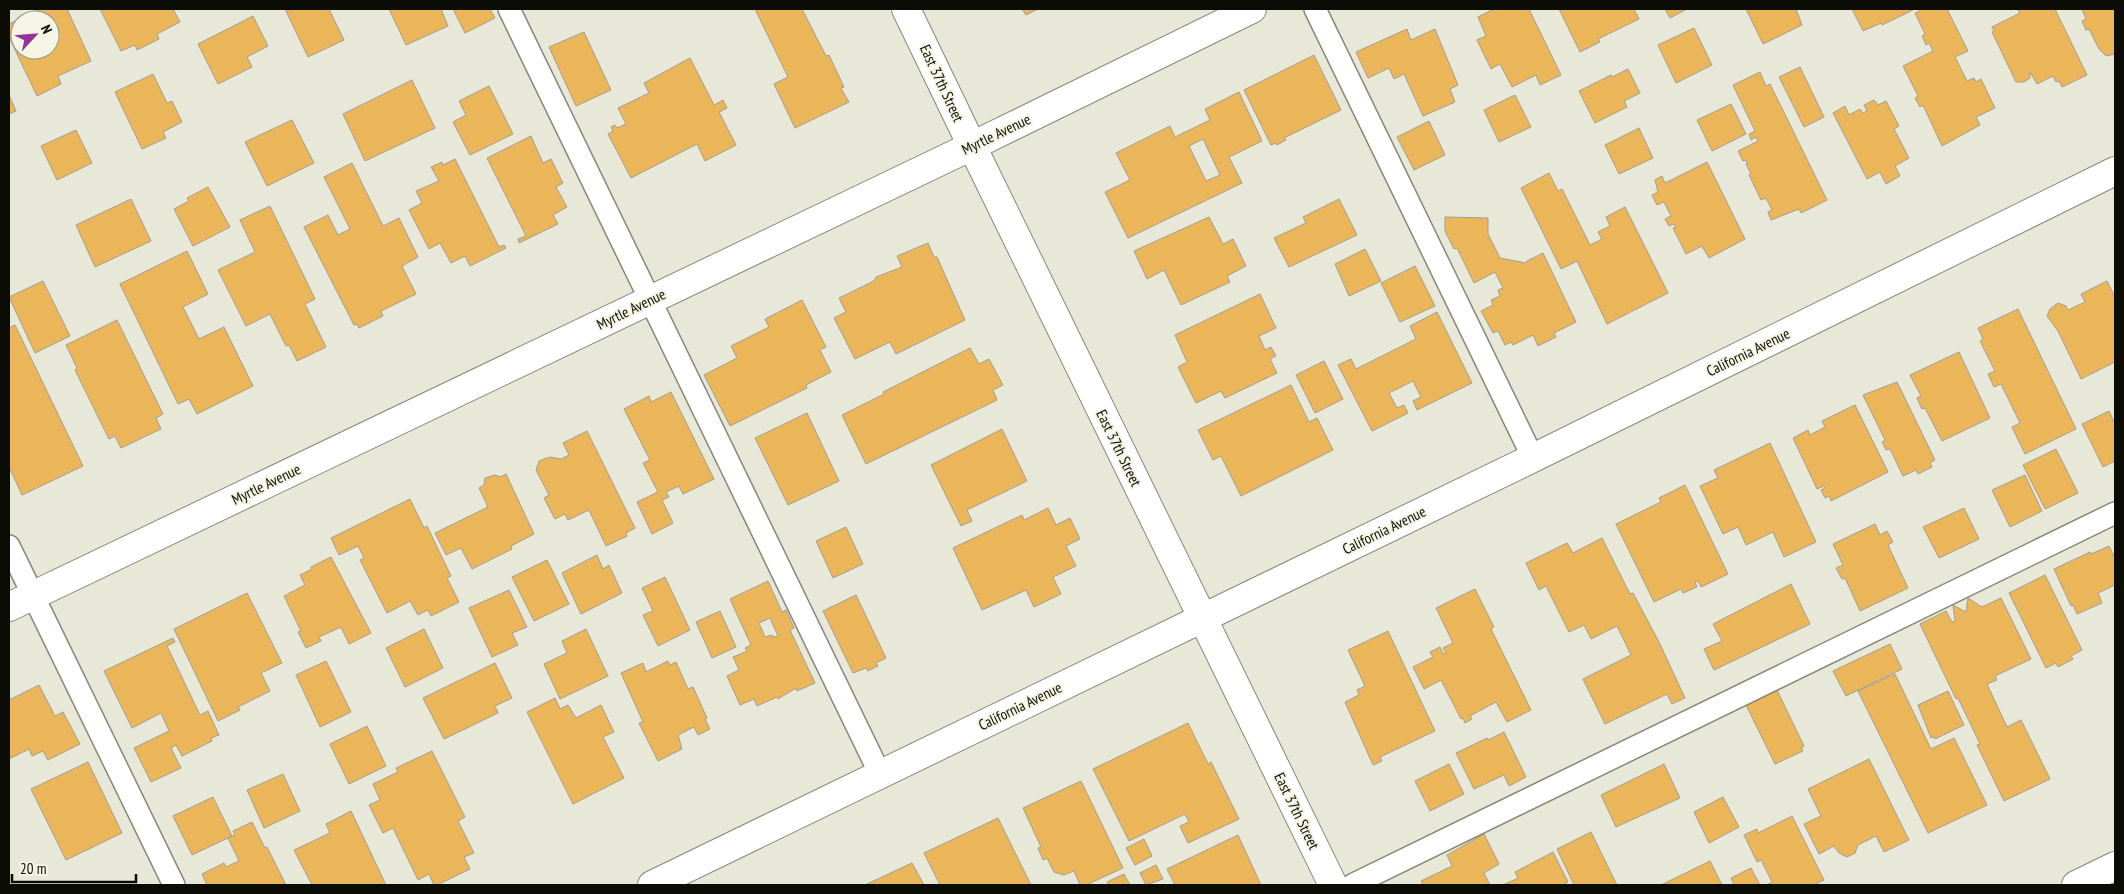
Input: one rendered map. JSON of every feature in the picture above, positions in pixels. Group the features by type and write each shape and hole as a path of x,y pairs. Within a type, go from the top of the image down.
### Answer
{"street":[{"name":"East 37th Street","path":"906,9 1333,885"},
{"name":"Myrtle Avenue","path":"9,607 972,146 1252,9"},
{"name":"California Avenue","path":"652,885 1533,458 2115,171"},
{"path":"2076,885 2115,866"}],"lane":[{"path":"509,9 880,774"},
{"path":"1315,9 1533,458"},
{"path":"1352,885 2115,513"},
{"path":"9,546 174,885"}],"building":[{"path":"67,9 91,61 58,76 61,84 37,96 20,60 60,60 60,10 38,10"},
{"path":"100,9 173,9 180,22 157,34 159,39 137,50 135,45 121,51"},
{"path":"285,9 329,9 344,40 308,57"},
{"path":"389,9 441,9 448,26 406,45"},
{"path":"453,9 490,9 495,18 465,33"},
{"path":"755,9 802,9 826,56 829,55 844,87 841,88 849,102 795,128 774,84 788,77"},
{"path":"1022,9 1038,9 1026,15"},
{"path":"1491,9 1529,9 1561,75 1540,85 1536,75 1512,87 1500,64 1491,69 1477,40 1486,36 1478,17"},
{"path":"1559,9 1634,9 1639,19 1598,39 1600,42 1580,52"},
{"path":"1665,9 1684,9 1685,10 1670,18"},
{"path":"1746,9 1796,9 1802,25 1763,44"},
{"path":"1852,9 1915,9 1882,25 1881,23 1863,31"},
{"path":"1919,9 1947,9 1968,51 1955,57 1967,81 1974,78 1976,82 1981,79 1995,108 1976,117 1980,125 1942,146 1923,105 1920,107 1915,98 1918,96 1903,66 1933,51 1929,43 1926,45 1922,36 1925,34 1915,13 1920,11"},
{"path":"2017,9 2055,9 2087,75 2062,87 2053,76 2037,84 2030,72 2030,78 2024,82 2016,82 1992,32 1994,31 1992,27 2020,13"},
{"path":"2082,9 2115,9 2115,54 2106,56 2099,49 2089,29 2086,30 2082,21 2086,19"},
{"path":"253,16 268,46 247,57 252,67 218,84 198,44"},
{"path":"1694,28 1712,65 1676,83 1658,45"},
{"path":"1407,29 1411,40 1435,29 1458,85 1450,89 1455,102 1423,116 1404,74 1394,79 1389,68 1368,78 1356,52"},
{"path":"584,32 611,90 576,106 549,47"},
{"path":"1314,55 1341,110 1284,138 1286,140 1277,145 1275,143 1271,145 1244,90"},
{"path":"690,58 714,105 723,100 727,108 719,112 736,145 705,161 697,144 631,178 608,134 613,131 611,127 615,125 617,128 626,124 618,108 649,93 644,83"},
{"path":"1800,67 1824,117 1804,127 1779,77"},
{"path":"1628,69 1640,93 1624,101 1627,107 1595,123 1579,91"},
{"path":"1760,72 1766,86 1770,84 1827,200 1801,213 1799,209 1771,220 1768,212 1772,210 1766,198 1761,200 1749,175 1751,174 1746,160 1743,161 1738,151 1758,141 1756,137 1751,140 1749,134 1755,131 1733,85"},
{"path":"153,74 167,103 172,101 182,122 163,132 166,138 142,149 115,92"},
{"path":"412,80 435,128 365,161 343,114"},
{"path":"489,86 513,134 470,155 453,122 466,115 459,101"},
{"path":"1239,92 1262,141 1229,157 1242,183 1128,238 1105,192 1130,180 1116,153 1170,126 1175,137 1210,120 1205,109","holes":["1203,139 1220,175 1206,181 1189,146"]},
{"path":"9,95 16,111 9,114"},
{"path":"1515,95 1531,127 1499,142 1484,110"},
{"path":"1874,100 1878,105 1886,101 1899,126 1894,129 1909,158 1895,166 1900,176 1886,184 1880,172 1867,179 1833,113 1845,106 1849,115 1860,109 1863,113 1867,111 1864,105"},
{"path":"1731,104 1746,134 1712,151 1697,120"},
{"path":"292,120 314,163 267,186 245,142"},
{"path":"1429,121 1445,155 1414,170 1397,137"},
{"path":"1639,128 1653,158 1619,174 1605,145"},
{"path":"76,130 92,163 57,180 41,146"},
{"path":"531,136 543,163 551,159 563,183 556,187 567,207 553,215 558,224 519,243 518,239 526,236 487,158"},
{"path":"455,159 499,247 504,245 506,248 470,266 465,256 451,263 440,243 429,249 409,210 422,203 416,191 439,181 431,167 442,162 443,165"},
{"path":"1707,162 1745,239 1709,258 1702,246 1686,254 1673,228 1676,227 1674,224 1669,226 1665,219 1671,216 1664,202 1657,205 1652,195 1658,192 1655,180 1662,176 1665,183"},
{"path":"352,163 383,226 399,218 418,257 402,266 416,294 381,311 383,316 359,328 357,324 354,325 304,227 328,215 338,235 350,229 324,177"},
{"path":"1549,173 1558,191 1562,189 1590,245 1602,239 1598,232 1610,226 1606,217 1625,207 1668,293 1607,324 1577,261 1561,269 1521,188"},
{"path":"208,187 230,227 193,246 174,209 189,201 187,198"},
{"path":"131,199 151,241 95,267 76,225"},
{"path":"1339,199 1357,235 1289,267 1274,238 1306,223 1303,217"},
{"path":"270,206 315,299 305,304 326,347 297,361 289,345 286,346 270,314 246,326 218,270 255,252 240,220"},
{"path":"1209,217 1223,244 1233,239 1246,266 1227,276 1230,282 1181,305 1164,270 1147,279 1134,251"},
{"path":"1445,217 1488,218 1488,234 1500,258 1526,263 1543,253 1576,322 1554,333 1556,337 1538,346 1533,335 1513,345 1511,342 1505,345 1498,331 1493,333 1481,311 1493,305 1491,300 1500,296 1498,290 1503,288 1495,272 1474,283 1457,248 1454,249 1445,231"},
{"path":"928,243 934,257 937,257 965,320 896,354 890,342 855,359 834,318 846,312 839,298 874,281 876,277 902,267 897,256"},
{"path":"1365,249 1381,281 1349,296 1335,264"},
{"path":"187,251 208,294 183,307 199,339 224,327 253,386 197,414 189,399 178,404 120,284"},
{"path":"1415,266 1435,306 1400,322 1381,283"},
{"path":"43,281 70,336 35,353 9,297"},
{"path":"2107,281 2115,297 2115,362 2081,379 2058,331 2047,316 2050,309 2058,303 2066,306 2068,310 2085,302 2081,294"},
{"path":"1260,294 1276,328 1259,336 1265,350 1271,347 1276,356 1270,359 1277,373 1225,398 1221,391 1196,403 1178,367 1187,362 1175,335"},
{"path":"802,300 826,347 820,350 831,372 806,385 807,388 730,426 704,375 737,358 731,346 769,327 765,319"},
{"path":"2018,309 2076,429 2025,454 2012,427 2020,423 2001,384 1994,387 1988,374 1995,371 1980,341 1983,339 1978,328"},
{"path":"1437,312 1472,383 1417,410 1413,401 1421,397 1413,381 1389,393 1397,408 1404,405 1408,413 1372,431 1338,365 1351,359 1356,369 1416,339 1410,326"},
{"path":"117,320 163,414 156,418 161,429 121,448 115,436 109,439 75,370 77,368 66,345"},
{"path":"15,325 83,466 22,495 9,467 9,328"},
{"path":"970,348 979,364 989,359 1003,385 993,390 997,400 866,464 842,415"},
{"path":"1959,352 1990,418 1942,441 1925,408 1922,409 1917,398 1921,396 1910,375"},
{"path":"1324,361 1343,399 1315,413 1296,375"},
{"path":"1897,382 1935,460 1930,463 1932,467 1918,474 1916,470 1903,476 1890,449 1886,450 1882,442 1885,440 1863,395"},
{"path":"1291,385 1309,422 1317,418 1333,450 1241,496 1221,456 1213,460 1198,430"},
{"path":"671,392 714,479 683,494 679,486 666,492 669,497 662,500 673,523 652,534 637,502 658,492 643,463 650,460 624,409 649,396 651,402"},
{"path":"1855,405 1888,472 1831,501 1829,496 1825,498 1821,490 1825,488 1824,486 1817,489 1793,438 1808,430 1810,435 1825,427 1822,421"},
{"path":"2109,411 2115,424 2115,461 2103,467 2082,424"},
{"path":"807,413 839,481 788,505 755,438"},
{"path":"1002,429 1027,481 967,510 972,521 961,526 931,465"},
{"path":"587,431 635,528 626,533 627,536 606,546 589,510 568,520 565,514 555,519 544,498 549,495 536,470 539,461 550,457 561,459 569,455 563,443"},
{"path":"1770,443 1816,542 1784,557 1773,532 1746,545 1738,527 1723,534 1700,486 1718,478 1714,470"},
{"path":"2056,449 2078,493 2045,509 2023,465"},
{"path":"506,474 534,534 511,546 512,549 472,569 461,548 446,555 435,533 488,507 479,488 484,485 485,478 495,475 500,477"},
{"path":"2025,475 2042,511 2010,527 1992,490"},
{"path":"1685,485 1728,574 1701,587 1698,581 1695,582 1697,587 1683,593 1681,589 1654,602 1616,524 1661,502 1659,498"},
{"path":"410,499 424,528 427,526 451,576 447,578 459,602 431,616 428,610 418,615 410,601 387,613 360,560 364,558 358,546 339,555 331,538"},
{"path":"1048,508 1056,525 1070,518 1080,539 1066,546 1076,566 1053,577 1061,594 1034,607 1026,590 982,610 953,548 1022,515 1024,520"},
{"path":"1964,508 1979,539 1939,558 1923,527"},
{"path":"1875,524 1880,535 1887,531 1893,542 1888,545 1908,588 1860,611 1845,578 1842,579 1836,568 1843,565 1833,544"},
{"path":"846,527 863,564 833,578 816,541"},
{"path":"1602,538 1630,594 1633,593 1659,642 1685,698 1672,704 1667,694 1605,724 1583,679 1631,655 1617,626 1591,639 1584,625 1569,632 1546,586 1539,590 1526,563 1567,543 1573,553"},
{"path":"2109,546 2115,558 2115,585 2098,593 2102,603 2077,614 2073,605 2071,606 2054,569 2090,552 2091,554"},
{"path":"597,555 603,569 609,565 622,593 581,614 562,573"},
{"path":"331,557 371,633 349,644 341,627 319,637 321,641 306,648 298,632 301,631 284,596 305,585 300,575"},
{"path":"547,560 569,604 534,621 512,577"},
{"path":"2045,575 2082,650 2071,656 2073,659 2058,667 2056,663 2046,668 2009,593"},
{"path":"665,577 690,630 658,646 643,615 653,611 642,588"},
{"path":"768,581 782,612 786,610 794,628 790,630 815,683 797,691 796,688 778,699 777,697 757,706 754,699 740,705 727,676 739,670 733,657 747,651 745,648 751,645 730,599","holes":["770,618 778,636 765,637 759,623"]},
{"path":"1791,584 1810,624 1714,670 1704,649 1722,641 1713,624"},
{"path":"1475,589 1494,627 1491,629 1531,710 1507,722 1496,702 1470,716 1472,719 1465,723 1463,718 1461,719 1441,680 1424,689 1413,667 1433,657 1430,652 1440,647 1443,654 1446,653 1443,648 1453,643 1436,608"},
{"path":"509,590 527,627 512,633 518,645 492,657 469,608"},
{"path":"247,593 282,663 261,673 270,691 238,707 240,710 218,721 174,629"},
{"path":"856,595 886,658 876,663 878,666 868,671 866,668 853,673 823,611"},
{"path":"1968,598 1982,607 2001,598 2031,659 1995,676 1997,680 1987,684 2007,727 2021,720 2050,779 2004,801 1977,745 1980,744 1920,624 1946,611 1952,622 1955,621 1953,605 1966,612"},
{"path":"720,611 736,647 712,658 696,622"},
{"path":"424,629 443,668 405,687 386,648"},
{"path":"586,629 608,676 560,699 544,664 567,653 562,641"},
{"path":"1388,631 1435,731 1380,757 1382,761 1373,765 1345,702 1359,695 1357,690 1365,686 1348,650"},
{"path":"173,638 175,642 167,646 200,715 208,711 219,735 211,738 212,741 182,756 176,745 171,748 181,768 151,782 134,748 169,731 161,713 132,728 104,671"},
{"path":"1890,644 1902,669 1846,696 1833,671"},
{"path":"326,661 351,712 320,727 296,675"},
{"path":"668,661 670,665 676,662 688,689 693,687 710,729 698,735 694,727 678,735 682,749 658,761 639,723 643,722 621,673 643,663 646,672"},
{"path":"495,663 512,698 495,706 498,713 444,739 423,698"},
{"path":"1895,674 1931,749 1954,738 1987,805 1928,833 1858,691"},
{"path":"39,685 55,716 63,712 80,744 48,760 43,751 32,756 29,749 9,759 9,700"},
{"path":"1776,688 1804,746 1801,748 1803,751 1775,764 1745,703"},
{"path":"1948,691 1964,725 1935,739 1934,737 1931,738 1918,705"},
{"path":"555,698 560,709 568,705 576,718 601,705 614,732 603,737 624,778 573,804 527,712"},
{"path":"1188,723 1208,764 1211,762 1239,819 1188,843 1180,826 1189,822 1185,814 1129,841 1093,769"},
{"path":"367,726 386,766 349,784 330,744"},
{"path":"1504,732 1526,777 1509,786 1504,775 1474,789 1456,753"},
{"path":"432,751 465,817 458,821 474,853 464,857 470,869 437,885 434,885 429,874 418,880 393,828 383,833 369,805 380,800 373,784 398,772 396,768"},
{"path":"1869,759 1909,840 1884,852 1876,836 1858,845 1855,853 1847,857 1839,853 1834,846 1819,854 1804,824 1821,816 1808,789"},
{"path":"88,762 122,833 66,860 31,789"},
{"path":"1449,764 1464,794 1430,811 1415,781"},
{"path":"1664,764 1680,798 1616,827 1601,795"},
{"path":"283,774 300,811 264,828 247,790"},
{"path":"1081,781 1123,868 1086,885 1080,885 1074,871 1064,875 1054,872 1047,858 1043,860 1038,848 1041,847 1023,808"},
{"path":"213,797 232,836 192,855 173,816"},
{"path":"1723,797 1739,827 1709,843 1694,812"},
{"path":"351,811 386,885 312,885 294,850 330,833 326,824"},
{"path":"1792,816 1824,880 1814,885 1767,885 1772,882 1761,860 1757,862 1744,835 1757,829 1758,833"},
{"path":"998,818 1031,885 940,885 924,853"},
{"path":"252,822 286,885 207,885 202,874 224,863 226,867 239,861 228,838 235,835 233,831"},
{"path":"1591,832 1617,885 1574,885 1557,849"},
{"path":"1484,834 1499,864 1484,873 1490,885 1423,885 1421,881 1452,866 1447,855"},
{"path":"1238,835 1261,885 1175,885 1167,869"},
{"path":"1144,839 1152,856 1135,865 1126,848"},
{"path":"1553,852 1568,882 1562,885 1503,885 1518,878 1515,872"},
{"path":"1710,861 1722,885 1661,885"},
{"path":"912,863 924,885 867,884"},
{"path":"1156,865 1163,879 1146,885 1140,873"},
{"path":"1751,868 1760,885 1734,885 1731,878"},
{"path":"1124,874 1130,885 1109,885 1107,882"}]}
